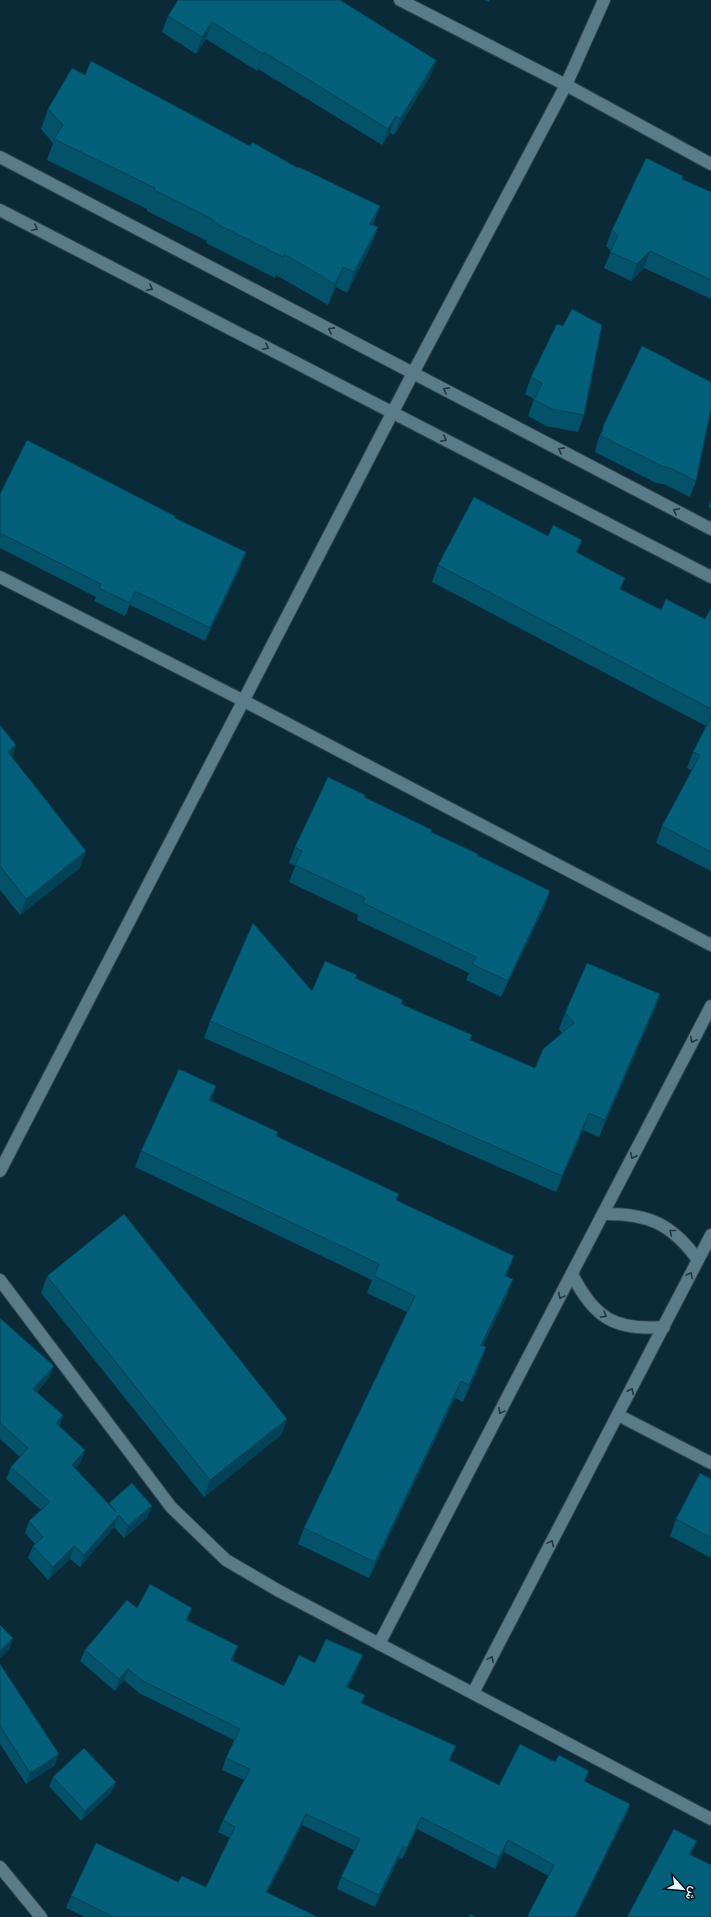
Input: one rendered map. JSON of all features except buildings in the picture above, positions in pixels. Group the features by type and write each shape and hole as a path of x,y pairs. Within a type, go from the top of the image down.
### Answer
{"street":[{"path":"400,0 566,85 711,164"},
{"path":"0,1171 413,373 566,85 604,0"},
{"path":"0,158 711,529"},
{"path":"0,210 711,577"},
{"path":"0,577 244,701 711,945"},
{"path":"379,1644 711,1006"},
{"path":"603,1214 626,1214 648,1219 668,1228 685,1242 698,1260"},
{"path":"473,1693 618,1416 711,1234"},
{"path":"572,1274 582,1295 598,1312 611,1320 640,1328 664,1326"},
{"path":"0,1280 170,1507 226,1560 279,1592 711,1819"},
{"path":"618,1416 711,1463"},
{"path":"0,1867 41,1917"}]}
